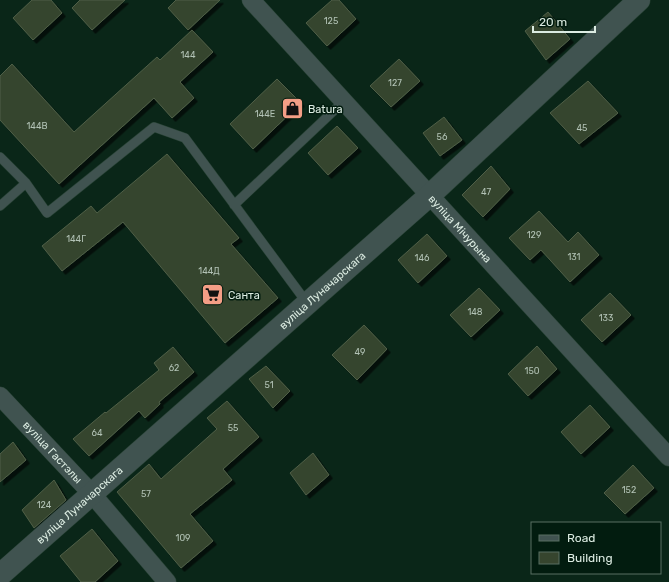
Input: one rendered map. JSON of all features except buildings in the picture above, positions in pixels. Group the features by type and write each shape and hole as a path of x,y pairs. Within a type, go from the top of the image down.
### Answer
{"street":[{"name":"вуліца Мічурына","path":"251,0 669,457"},
{"name":"вуліца Луначарскага","path":"0,575 429,196 639,0"},
{"name":"вуліца Гастэлы","path":"0,396 92,494 167,582"}],"lane":[{"path":"234,205 343,102"},
{"path":"0,157 26,183 47,213 154,127 185,138 308,303"},
{"path":"0,206 26,183"}],"place":[{"name":"Batura","path":"292,109"},
{"name":"Санта","path":"213,295"}]}
